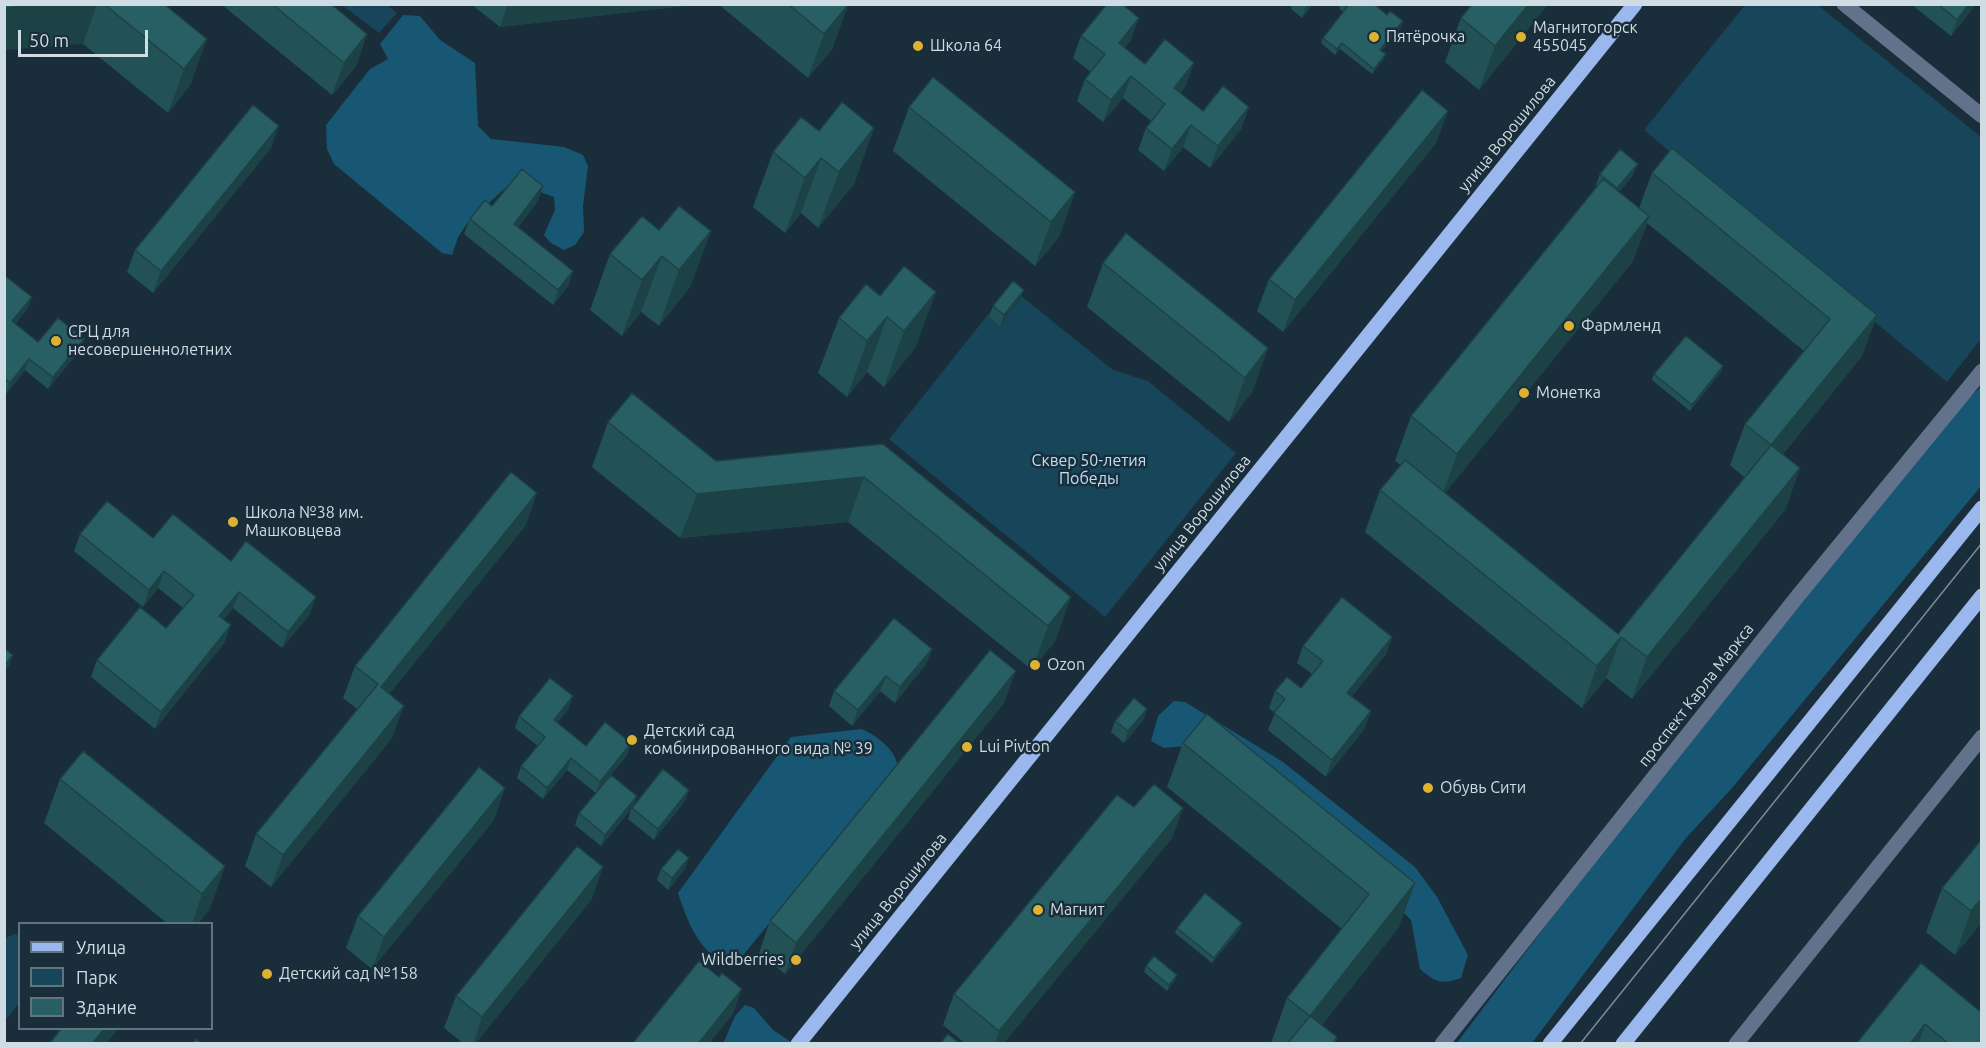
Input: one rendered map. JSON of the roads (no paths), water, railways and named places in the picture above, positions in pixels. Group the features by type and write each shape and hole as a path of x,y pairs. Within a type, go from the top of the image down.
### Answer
{"main road":[{"name":"улица Ворошилова","path":"798,1044 1635,4"},
{"path":"1550,1044 1982,508"},
{"path":"1623,1044 1982,596"}],"street":[{"path":"1844,4 1982,116"},
{"name":"проспект Карла Маркса","path":"1443,1044 1797,597 1982,372"},
{"path":"1736,1044 1982,737"}],"tram line":[{"path":"1580,1044 1982,543"}],"place":[{"name":"Пятёрочка","path":"1374,37"},
{"name":"Магнитогорск 455045","path":"1521,37"},
{"name":"Школа 64","path":"918,46"},
{"name":"Фармленд","path":"1569,326"},
{"name":"СРЦ для несовершеннолетних","path":"56,341"},
{"name":"Монетка","path":"1524,393"},
{"name":"Школа №38 им. Машковцева","path":"233,522"},
{"name":"Ozon","path":"1035,665"},
{"name":"Детский сад комбинированного вида № 39","path":"632,740"},
{"name":"Lui Pivton","path":"967,747"},
{"name":"Обувь Сити","path":"1428,788"},
{"name":"Магнит","path":"1038,910"},
{"name":"Wildberries","path":"796,960"},
{"name":"Детский сад №158","path":"267,974"}],"park label":[{"name":"Сквер 50-летия Победы","path":"1089,470"}]}
